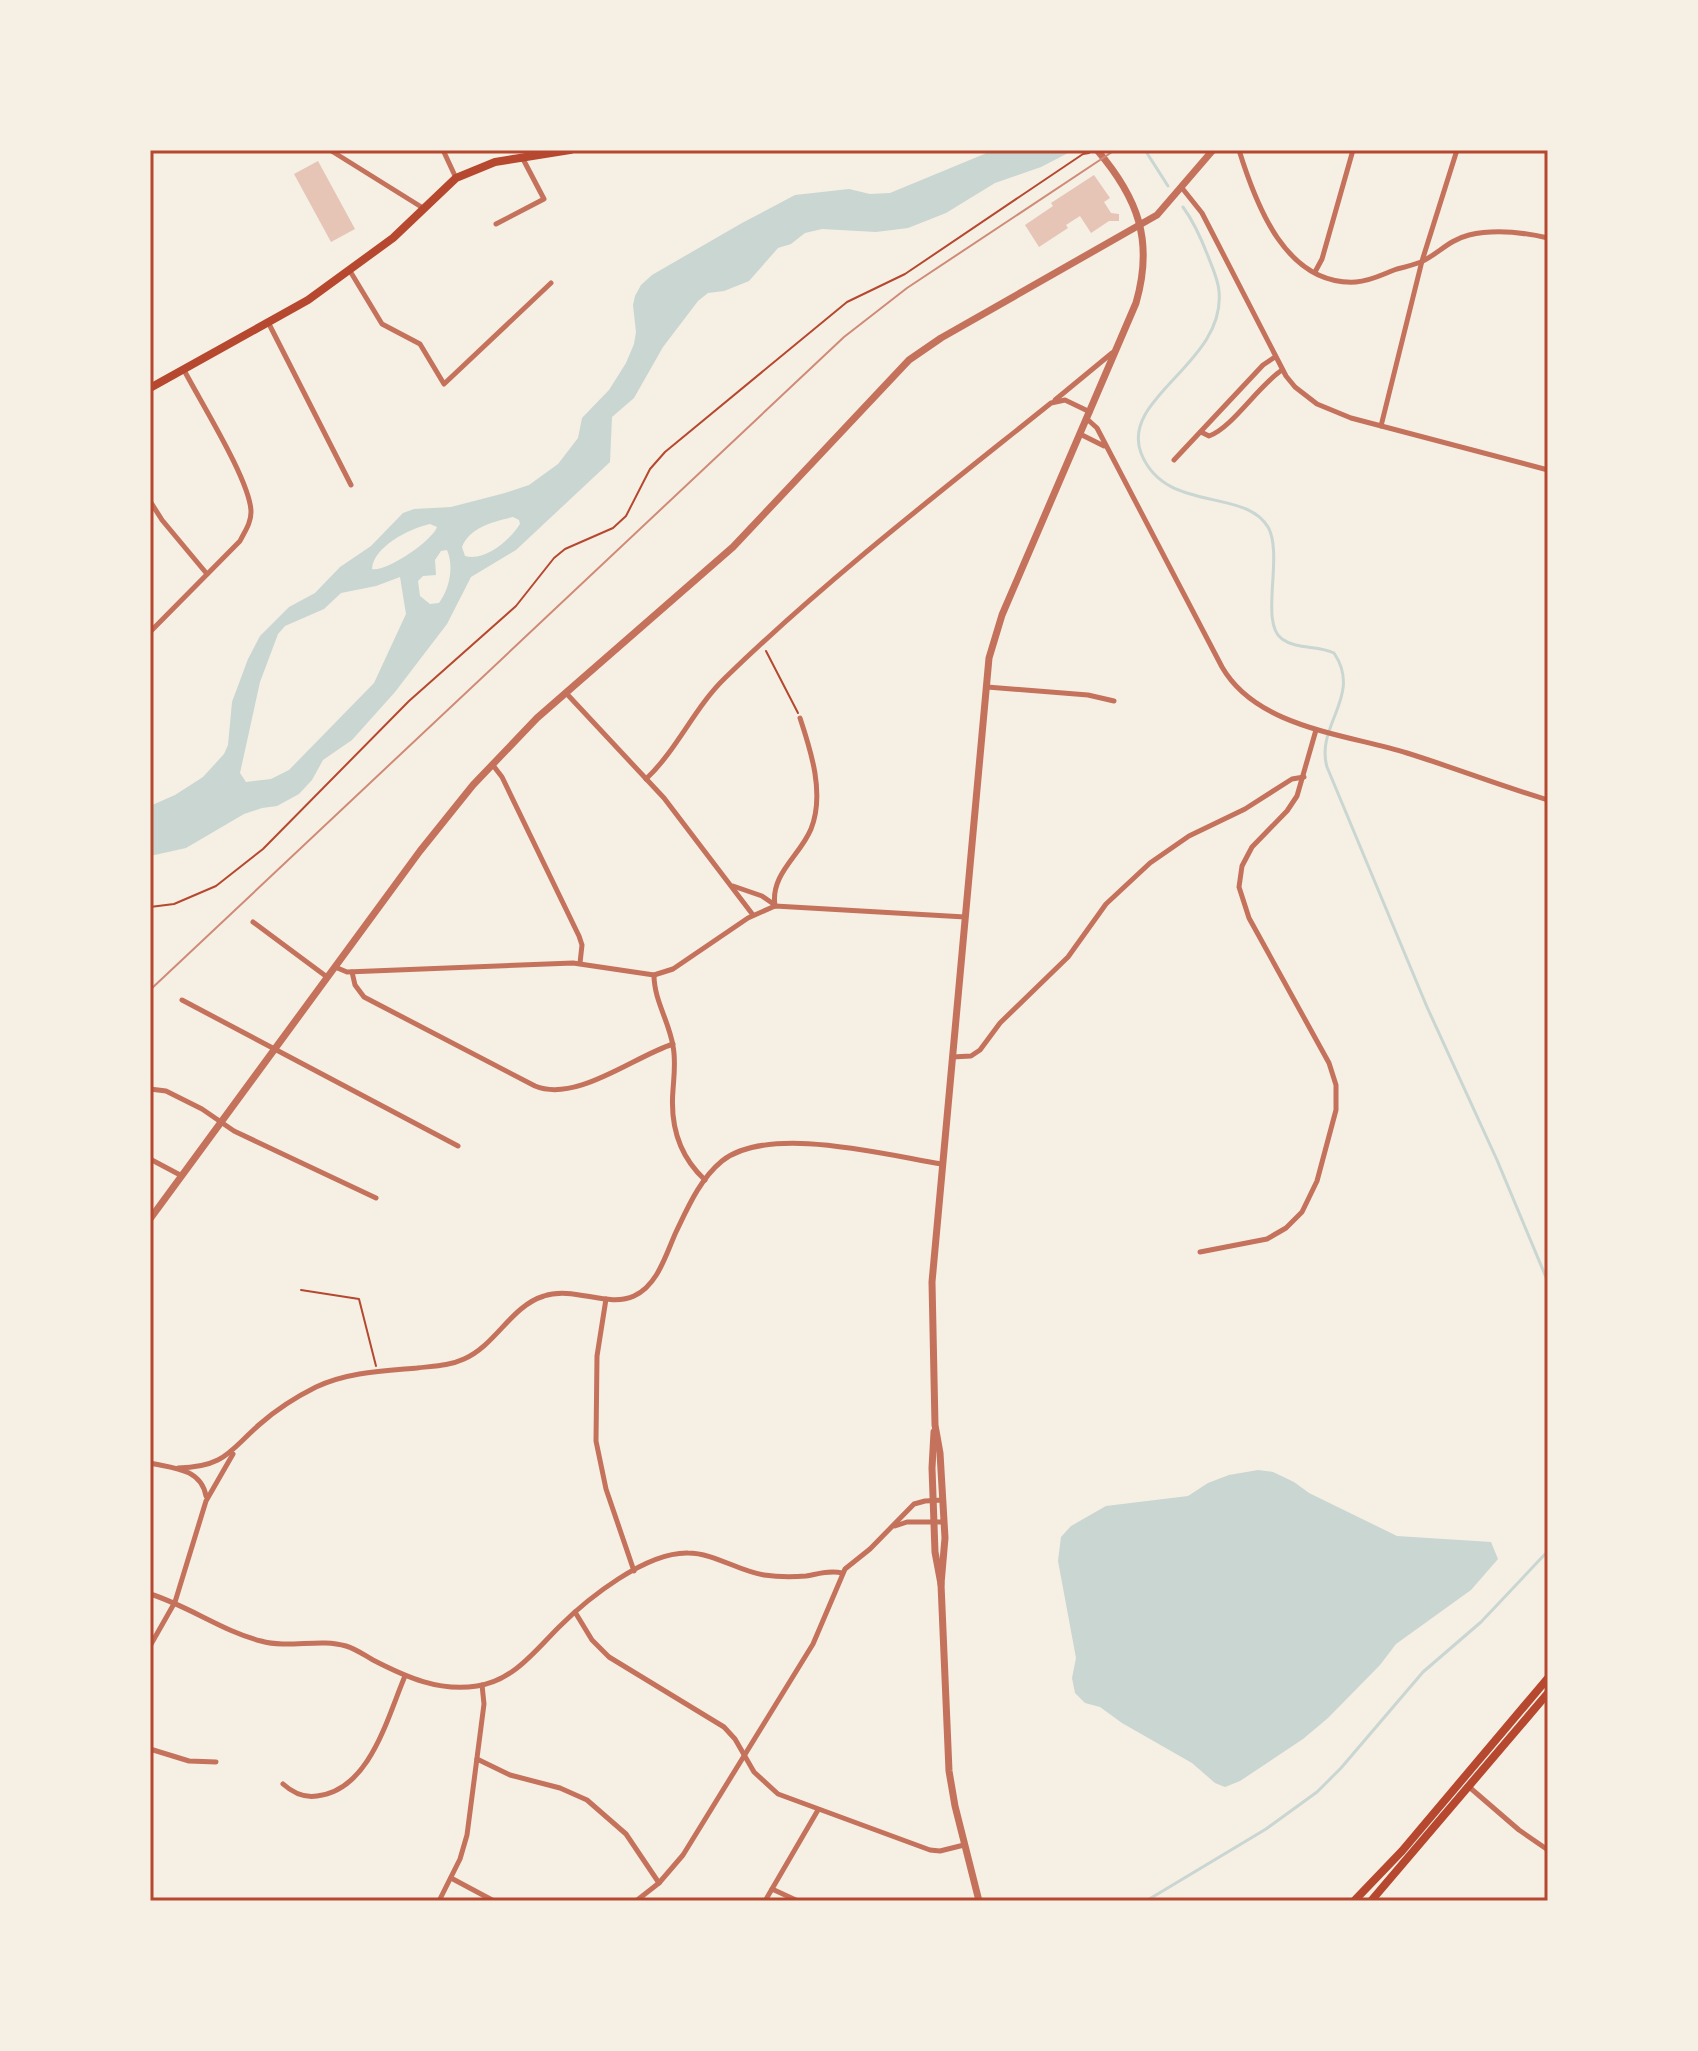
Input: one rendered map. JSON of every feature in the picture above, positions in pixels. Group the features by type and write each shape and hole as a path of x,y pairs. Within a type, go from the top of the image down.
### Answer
{"main road":[{"path":"150,388 308,300 393,238 456,178 495,162 570,150"},
{"path":"1371,1901 1548,1678"},
{"path":"1354,1901 1548,1693"}],"street":[{"path":"330,150 424,209"},
{"path":"443,150 456,178"},
{"path":"979,1901 949,1771 941,1584 935,1552 933,1500 935,1425 931,1303 986,687 994,637 1140,289 1144,246 1141,225 1125,188 1097,150"},
{"path":"150,1219 447,815 492,764 566,693 733,547 914,355 1162,212 1213,150"},
{"path":"1239,150 1253,193 1274,232 1296,260 1335,280 1362,281 1422,261 1454,240 1482,233 1508,232 1548,238"},
{"path":"1315,272 1322,259 1353,150"},
{"path":"1381,426 1422,261 1457,150"},
{"path":"496,224 544,199 523,159"},
{"path":"1182,188 1206,220 1282,370 1295,387 1317,404 1381,426 1548,470"},
{"path":"350,271 382,324 420,344 444,384 551,283"},
{"path":"268,322 351,485"},
{"path":"646,779 713,691 760,645 813,597 1116,350"},
{"path":"1174,460 1263,365 1275,357"},
{"path":"150,632 240,541 250,523 246,488 184,370"},
{"path":"1201,432 1209,436 1219,432 1264,384 1282,370"},
{"path":"1051,403 1065,400 1088,415 1097,428 1232,682 1258,704 1319,730 1411,754 1548,800"},
{"path":"1080,434 1106,448"},
{"path":"150,501 207,574"},
{"path":"986,687 1088,695 1114,701"},
{"path":"566,693 646,779 753,915"},
{"path":"775,906 775,885 808,836 815,815 814,768 800,718"},
{"path":"1200,1252 1259,1242 1280,1232 1297,1218 1314,1190 1336,1110 1336,1085 1329,1063 1249,918 1239,887 1240,872 1248,853 1260,836 1291,806 1319,730"},
{"path":"492,764 502,777 579,936 582,945 580,963"},
{"path":"952,1057 971,1056 980,1050 1000,1023 1068,957 1106,904 1150,863 1189,836 1245,809 1292,779 1304,777"},
{"path":"733,886 762,896 775,906"},
{"path":"335,967 352,972 580,963 654,975 679,966 753,915 775,906 965,917"},
{"path":"253,922 327,977"},
{"path":"352,972 355,985 364,997 548,1090 578,1086 673,1044"},
{"path":"654,975 655,994 673,1044 672,1107 676,1133 684,1157 705,1180"},
{"path":"182,1000 458,1146"},
{"path":"150,1089 166,1091 220,1122 376,1198"},
{"path":"178,1468 217,1462 237,1448 268,1418 301,1396 336,1380 377,1371 464,1360 486,1346 526,1305 544,1296 570,1293 606,1299 630,1298 657,1274 687,1208 705,1180 736,1152 769,1144 821,1145 942,1164"},
{"path":"150,1159 182,1176"},
{"path":"606,1299 597,1356 596,1441 606,1489 634,1571"},
{"path":"935,1425 944,1522 945,1562 941,1584"},
{"path":"150,1646 175,1602 206,1501 237,1448"},
{"path":"150,1463 178,1468 194,1475 202,1485 206,1501"},
{"path":"636,1901 659,1883 683,1855 820,1632 842,1573 914,1504 943,1500"},
{"path":"894,1526 944,1522"},
{"path":"150,1594 175,1602 226,1629 258,1640 281,1644 342,1645 406,1676 438,1686 482,1685 518,1667 575,1612 634,1571 665,1556 687,1552 768,1575 842,1573"},
{"path":"575,1612 602,1652 632,1673 718,1721 735,1739 754,1772 772,1790 793,1802 930,1850 940,1851 964,1845"},
{"path":"283,1784 292,1792 311,1797 331,1793 350,1783 371,1754 406,1676"},
{"path":"439,1901 467,1835 484,1704 482,1685"},
{"path":"150,1749 189,1761 216,1762"},
{"path":"477,1759 510,1775 567,1790 587,1800 626,1834 659,1883"},
{"path":"1465,1784 1525,1835 1548,1850"},
{"path":"765,1901 818,1810"},
{"path":"451,1878 494,1901"},
{"path":"772,1889 798,1901"}],"path":[{"path":"150,907 192,898 235,874 322,793 409,701 516,606 554,558 565,549 613,528 626,516 646,477 665,452 791,346 847,302 905,274 1083,154"},
{"path":"760,645 770,656 800,718"},
{"path":"301,1290 359,1299 377,1371"}],"shaded area":[{"path":"994,150 1074,150 1041,167 995,183 946,213 908,228 876,232 822,229 805,233 791,244 778,248 749,281 724,291 708,293 698,301 663,347 634,398 612,417 610,462 516,550 471,577 447,624 395,692 352,740 323,760 312,780 299,794 277,806 244,814 186,848 150,856 150,806 203,777 224,754 228,745 232,702 260,636 289,607 315,593 340,567 371,546 403,513 414,509 451,507 505,493 529,485 558,464 578,438 582,418 609,390 626,363 636,332 635,296 652,275 795,195 849,189 870,194 890,193","holes":["513,517 520,524 510,537 489,553 465,556 462,547 466,540 483,526","430,524 437,527 427,540 408,554 388,566 372,569 374,561 386,546","447,550 450,577 439,603 430,604 420,596 418,581 423,576 436,575 435,560 441,551","400,577 406,614 374,683 289,770 271,779 246,782 240,773 260,682 278,634 285,626 324,609 341,593 376,586"]},
{"path":"1258,1470 1273,1472 1397,1536 1491,1542 1498,1559 1471,1590 1396,1644 1380,1665 1303,1739 1240,1781 1225,1787 1215,1783 1192,1763 1100,1707 1085,1703 1075,1693 1072,1678 1076,1658 1058,1561 1061,1537 1071,1526 1106,1506 1188,1496 1208,1483 1229,1475"}],"building":[{"path":"318,161 355,229 331,242 294,174"},
{"path":"1094,175 1110,198 1104,202 1111,213 1119,214 1119,221 1109,221 1091,233 1080,216 1039,247 1025,225 1053,206 1051,203"}],"waterway":[{"path":"1145,150 1168,186"},
{"path":"1183,207 1200,237 1216,278 1219,291 1217,316 1207,339 1145,414 1139,433 1141,453 1152,472 1168,485 1185,493 1241,507 1257,515 1268,527 1272,539 1272,619 1275,631 1288,642 1334,653 1342,669 1341,697 1327,738 1327,767 1427,1007 1497,1160 1548,1282"},
{"path":"1146,1901 1266,1829 1317,1792 1423,1672 1481,1622 1548,1551"}],"tram line":[{"path":"150,990 844,337 907,288 1115,150"}]}
